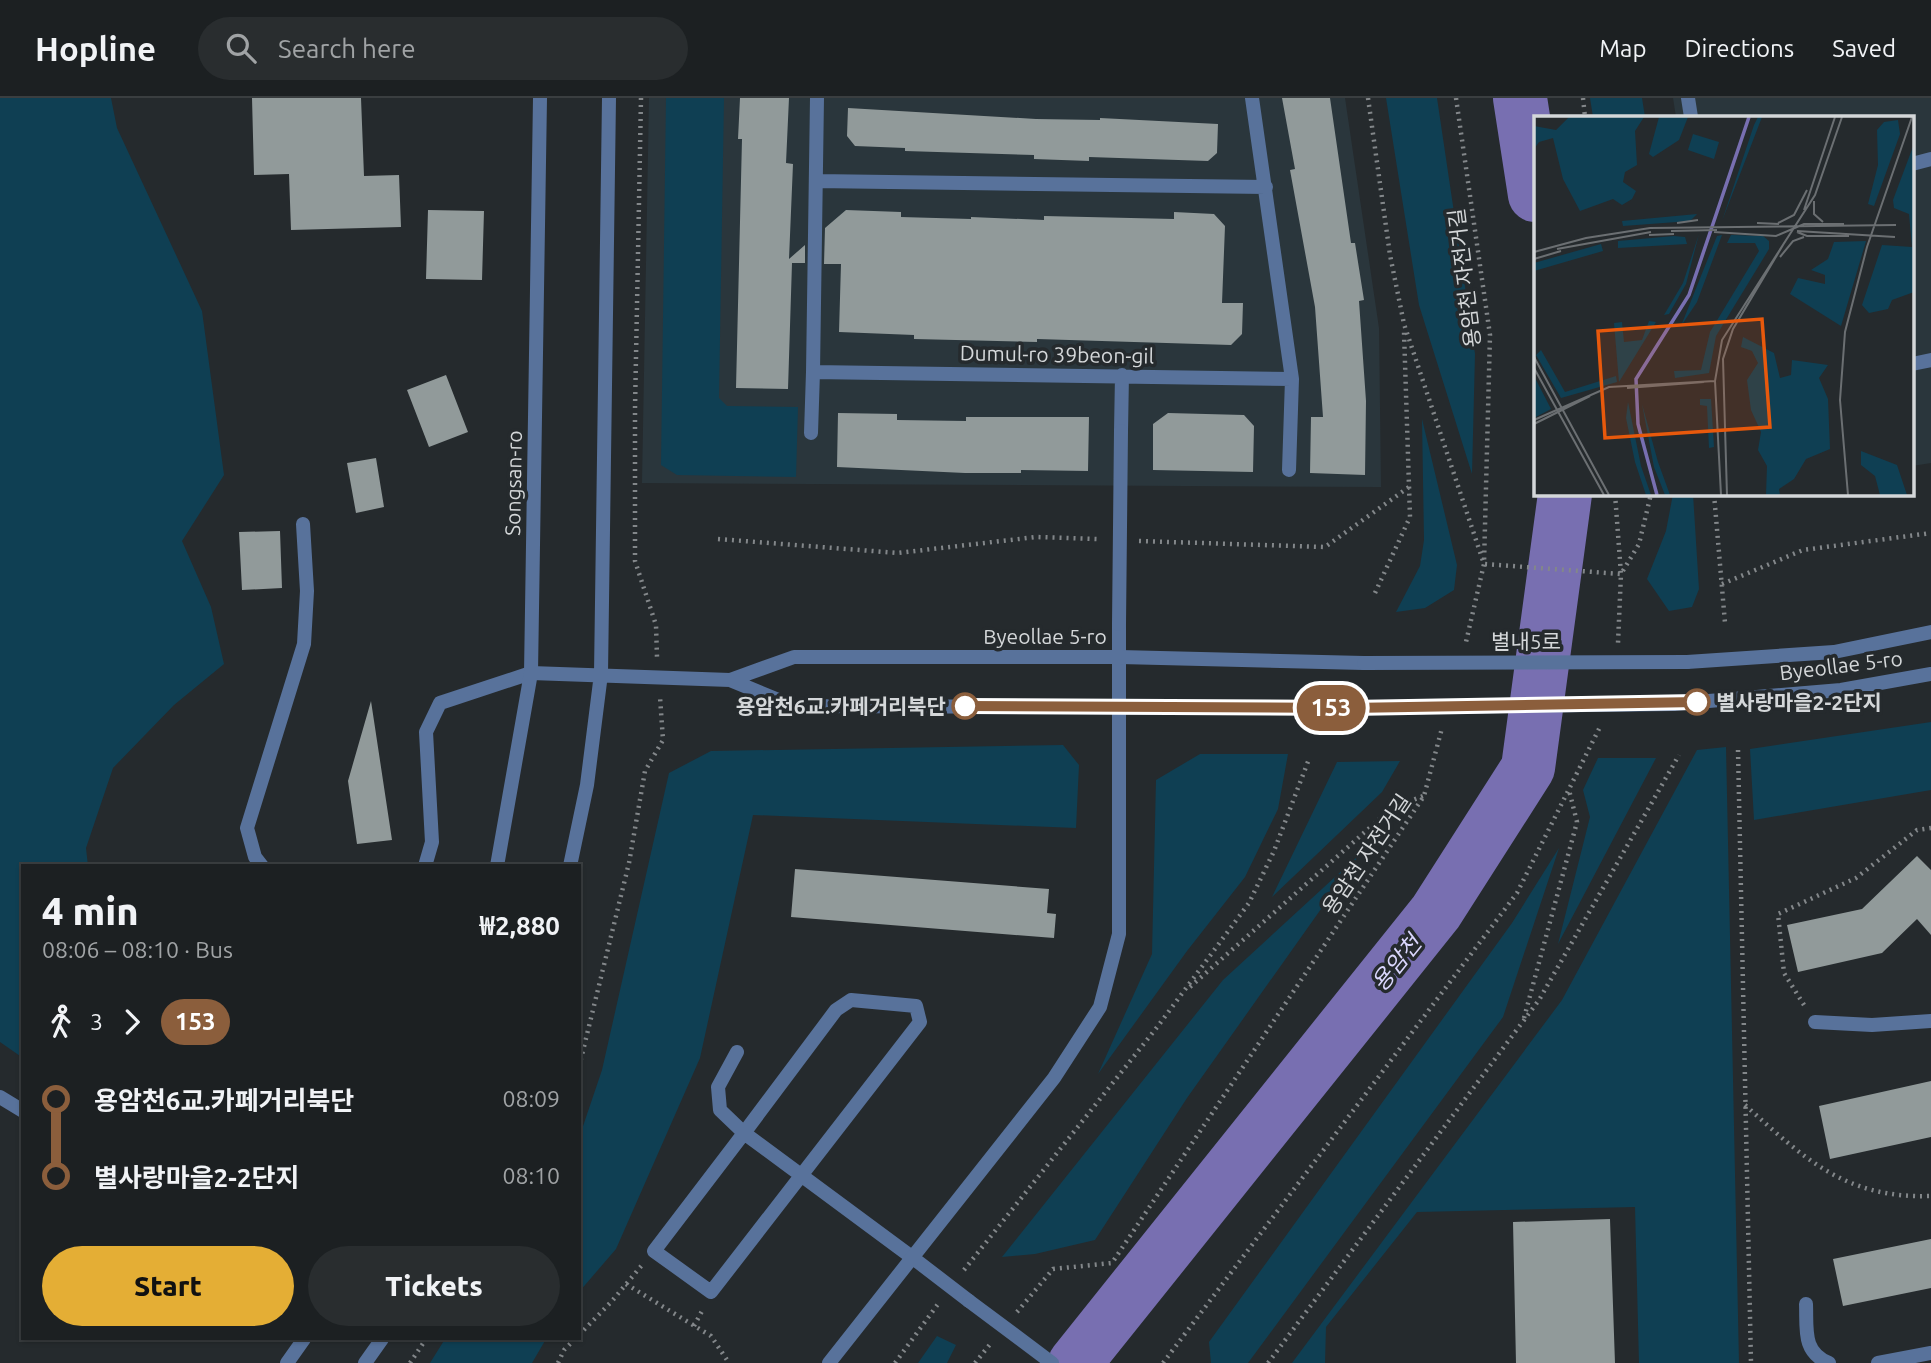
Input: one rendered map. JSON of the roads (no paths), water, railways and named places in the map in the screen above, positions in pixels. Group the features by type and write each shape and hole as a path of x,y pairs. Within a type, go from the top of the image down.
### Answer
{"street":[{"name":"Songsan-ro","path":"497,864 531,673 540,98"},
{"path":"570,864 587,785 601,674 609,98"},
{"path":"811,433 817,98"},
{"path":"1252,98 1292,379 1289,470"},
{"path":"1688,98 1691,116"},
{"path":"1913,164 1931,159"},
{"path":"816,181 1266,187"},
{"path":"1913,364 1931,360"},
{"name":"Dumul-ro 39beon-gil","path":"813,372 1292,379"},
{"path":"829,1363 1054,1078 1100,1007 1119,933 1122,375"},
{"path":"260,864 255,857 247,828 304,643 307,591 303,524"},
{"name":"Byeollae 5-ro","path":"1688,662 1834,652 1931,632"},
{"name":"Byeollae 5-ro","path":"730,680 794,657 1120,657 1364,663"},
{"name":"별내5로","path":"1364,663 1688,662"},
{"name":"Byeollae 5-ro","path":"426,864 432,842 426,732 440,703 531,673 730,680 793,706 1350,708 1673,704 1841,690 1931,674"},
{"path":"851,1000 916,1006 920,1022 801,1175 712,1292 654,1251 836,1010 851,1000"},
{"path":"1815,1022 1872,1025 1931,1021"},
{"path":"737,1052 718,1087 720,1110 744,1133 1052,1363"},
{"path":"0,1097 21,1110"},
{"path":"1806,1304 1808,1345 1816,1358 1829,1363"},
{"path":"287,1363 303,1340"},
{"path":"365,1363 381,1340"},
{"path":"1878,1363 1931,1353"}],"waterway":[{"name":"용암천","path":"1520,98 1534,189"},
{"name":"용암천","path":"1075,1363 1436,912 1528,768 1565,495"}],"place":[{"name":"별사랑마을2-2단지","path":"1697,702"},
{"name":"용암천6교.카페거리북단","path":"965,706"}]}
